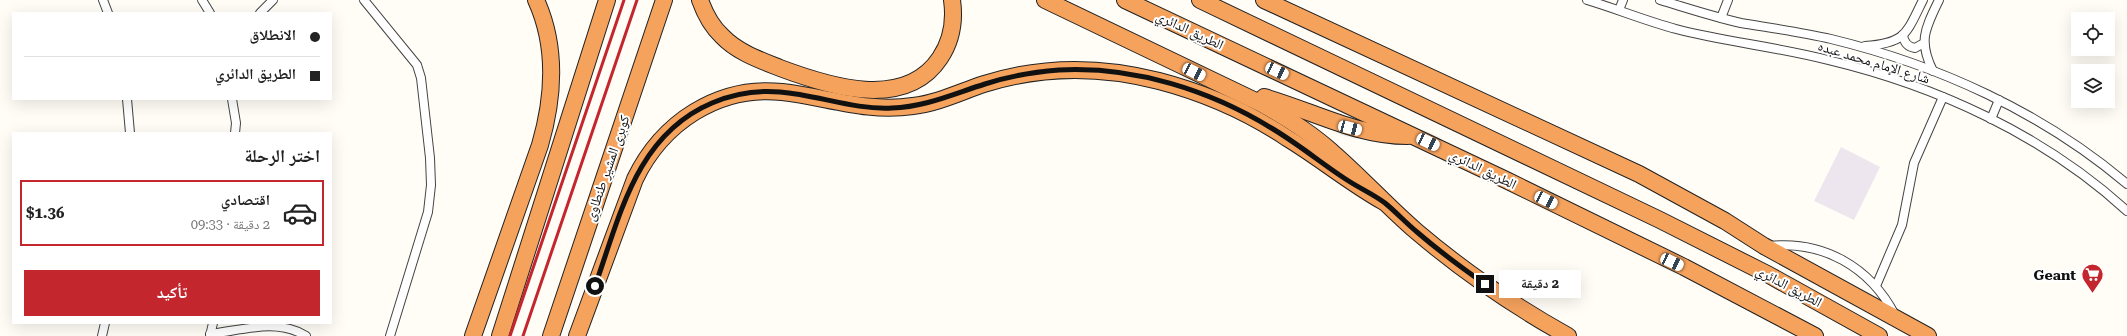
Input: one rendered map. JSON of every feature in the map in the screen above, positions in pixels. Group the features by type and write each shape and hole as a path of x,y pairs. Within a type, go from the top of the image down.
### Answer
{"highway":[{"path":"473,336 540,145 547,118 551,76 550,48 545,22 536,0"},
{"path":"500,336 607,0"},
{"name":"كوبرى المشير طنطاوى","path":"551,336 664,0"},
{"path":"700,0 716,31 737,48 789,72 856,88 880,90 902,87 919,79 933,68 944,53 951,36 953,18 952,0"},
{"path":"1044,0 1235,91 1276,112 1305,130 1332,152 1416,231 1468,272 1522,309 1568,336"},
{"name":"الطريق الدائري","path":"1125,0 1415,136 1684,267 1815,336"},
{"name":"الطريق الدائري","path":"1200,0 1660,220 1776,279 1879,336"},
{"name":"الطريق الدائري","path":"1264,0 1640,174 1725,221 1764,246 1928,336"},
{"path":"577,336 635,178 647,156 663,136 683,119 711,103 741,94 780,92 859,107 887,109 928,103 1000,79 1035,73 1077,70 1119,73 1179,86 1236,109 1290,139 1344,178 1384,202"},
{"path":"1235,91 1268,98 1362,131 1389,136 1415,136"}],"street":[{"path":"103,0 108,12"},
{"path":"202,0 209,12"},
{"path":"261,12 273,0"},
{"path":"364,0 417,65 421,78 430,158 430,199 425,224 390,336"},
{"name":"شارع الإمام محمد عبده","path":"1587,0 1681,30 1848,65 1889,77 1943,97 1991,119 2061,160 2104,191 2127,212"},
{"path":"1619,10 1623,0"},
{"name":"شارع الإمام محمد عبده","path":"1660,0 1721,18 1808,34 1859,46 1933,71 1999,100 2056,132 2127,184"},
{"path":"1721,18 1728,0"},
{"path":"1859,46 1887,44 1903,35 1923,0"},
{"path":"1933,71 1926,55 1924,43 1927,26 1939,0"},
{"path":"1903,35 1904,42 1909,46 1915,48 1924,43"},
{"path":"1876,286 1903,221 1914,164 1943,97"},
{"path":"127,100 130,132"},
{"path":"232,100 236,123 235,132"},
{"path":"1991,119 1999,100"},
{"path":"2118,177 2127,180"},
{"path":"1764,246 1788,244 1823,251 1851,264 1876,286 1896,318"},
{"path":"102,336 104,324"},
{"path":"213,324 210,335 272,325 289,328 306,336"}],"shaded area":[{"path":"1841,147 1880,167 1854,220 1814,201"}],"railway":[{"path":"510,336 624,0"},
{"path":"523,336 637,0"}],"place":[{"name":"Geant","path":"2092,294"}],"route":[{"path":"595,286 635,178 647,156 663,136 673,127 683,119 705,106 741,94 767,91 793,94 859,107 887,109 901,108 941,100 1000,79 1017,75 1056,70 1098,70 1139,76 1179,86 1217,100 1236,109 1290,139 1344,178 1384,202 1441,252 1485,284"}]}
